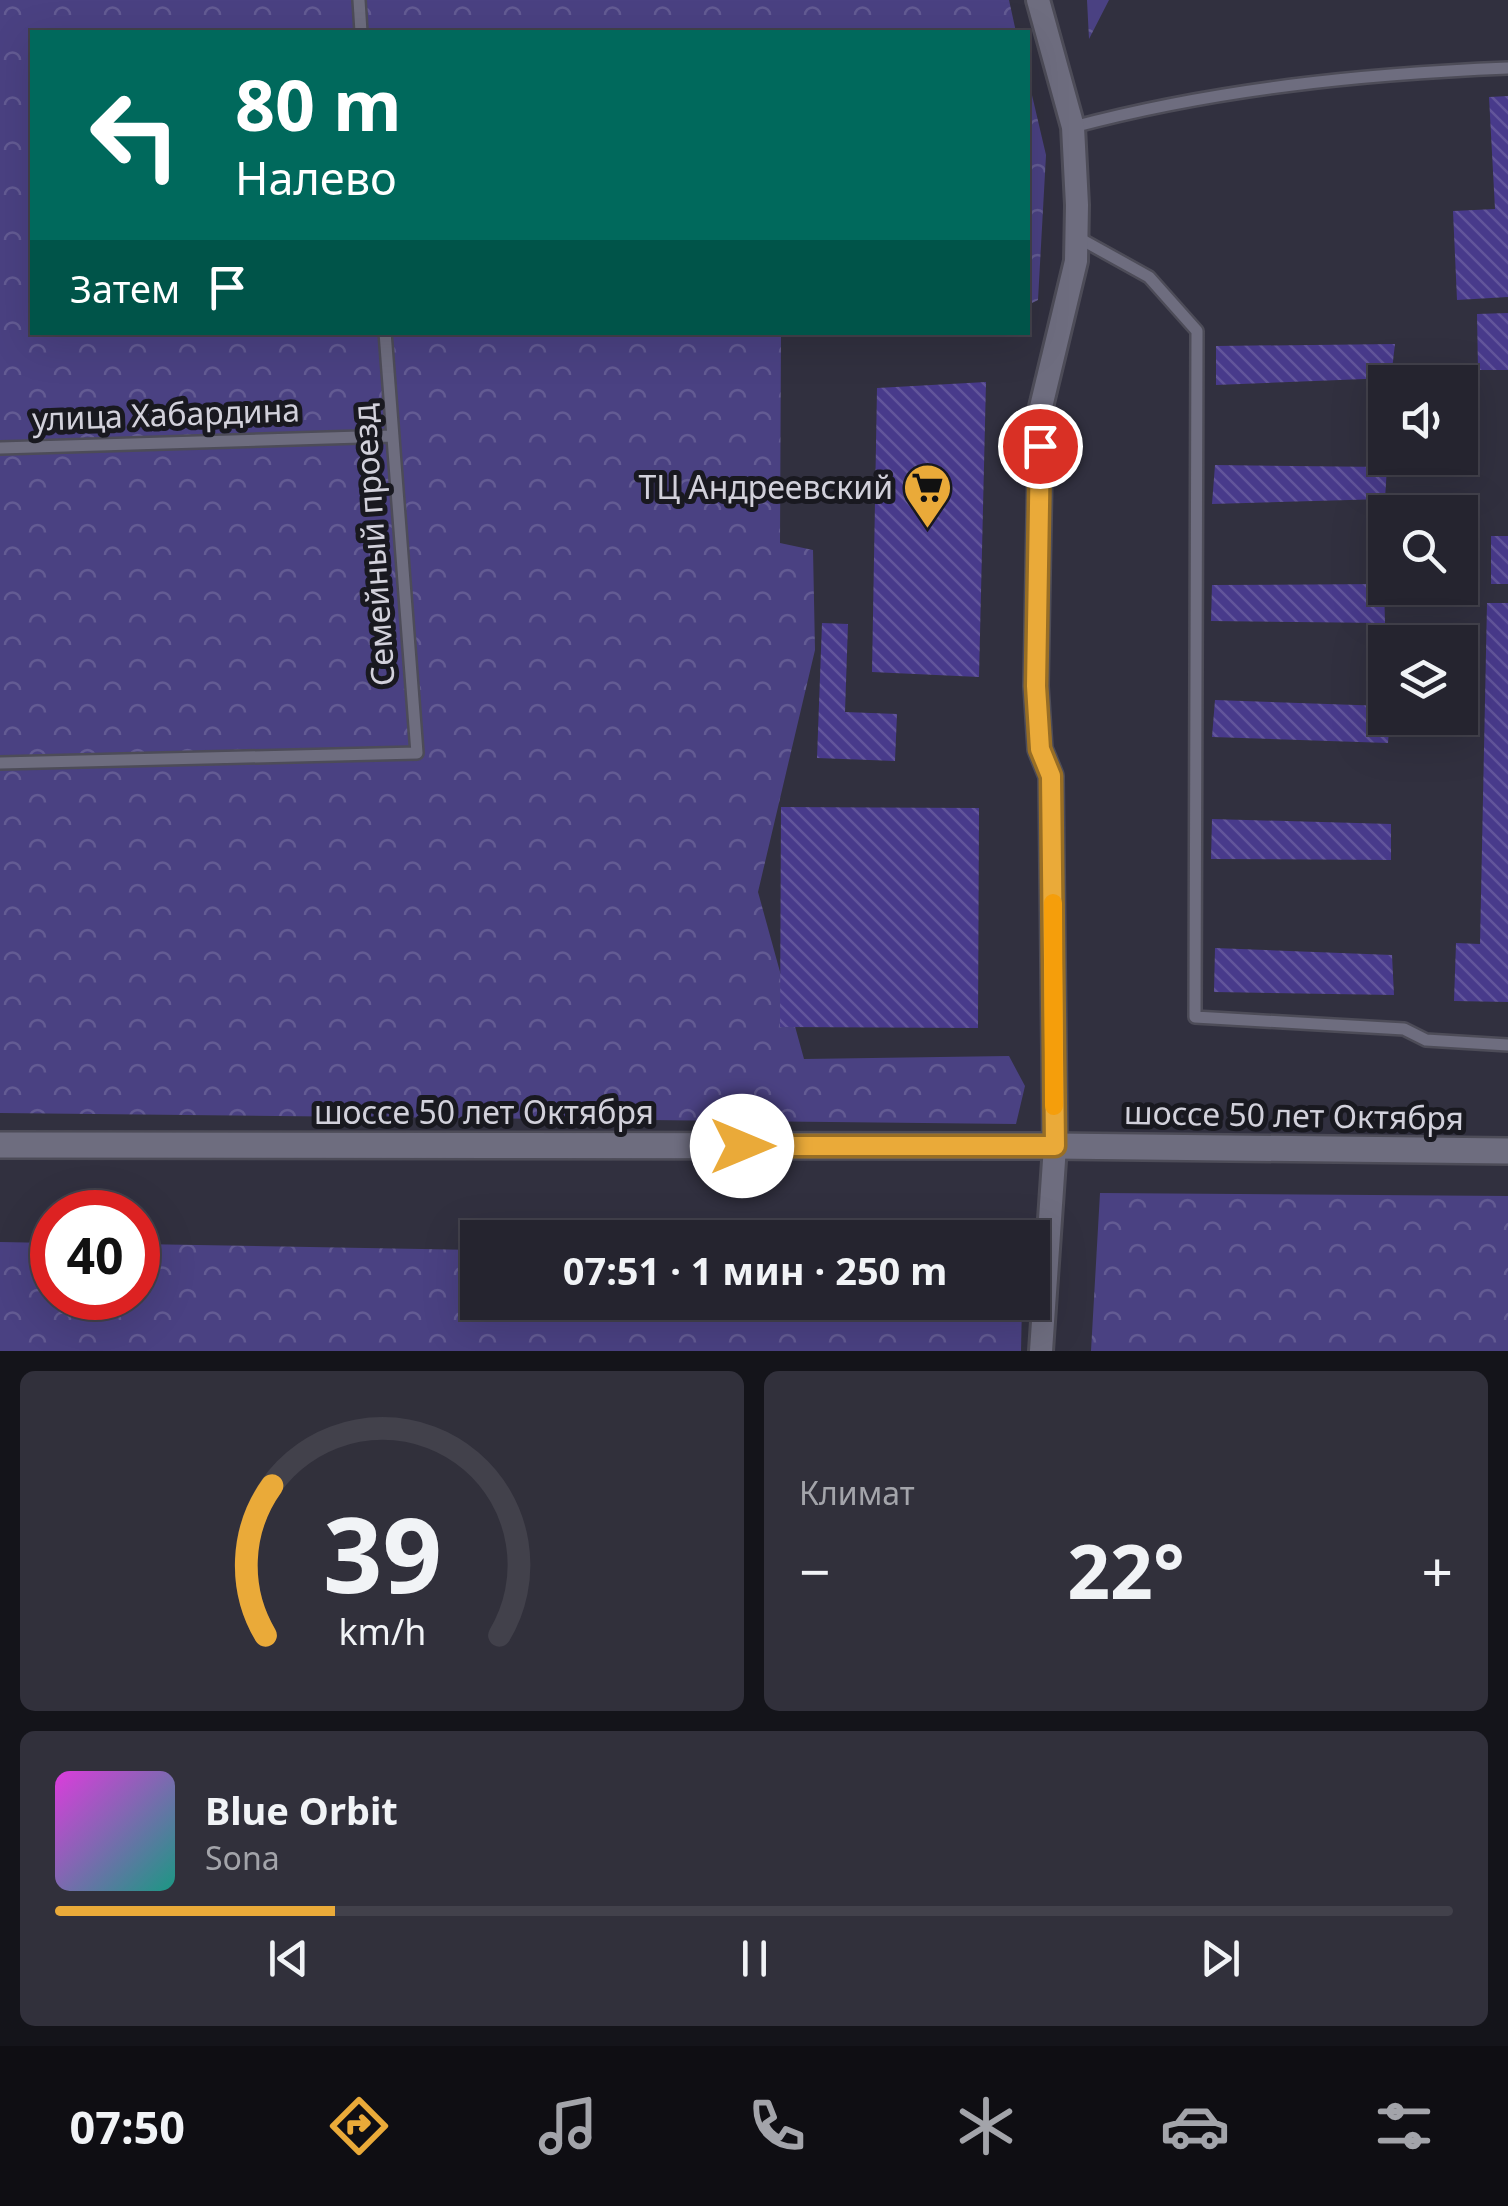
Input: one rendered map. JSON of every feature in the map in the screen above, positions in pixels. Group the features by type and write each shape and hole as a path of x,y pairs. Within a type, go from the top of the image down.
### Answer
{"street":[{"path":"1038,0 1073,128 1076,237 1076,261 1041,406 1036,686 1040,749 1051,776 1055,1146 1041,1351"},
{"name":"шоссе 50 лет Октября","path":"0,1145 1055,1146 1508,1151"}],"lane":[{"path":"359,0 361,30"},
{"path":"1073,128 1186,99 1344,77 1508,68"},
{"path":"1076,237 1149,277 1197,330 1194,1018 1404,1029 1426,1040 1508,1045"},
{"name":"Семейный проезд","path":"0,763 417,753 384,335"},
{"name":"улица Хабардина","path":"0,448 393,436"}],"green space":[{"path":"0,0 1009,0 1016,30 30,30 30,335 781,335 780,543 813,550 815,650 758,892 804,1059 1009,1056 1025,1086 1016,1124 0,1113"},
{"path":"1087,0 1109,0 1089,39"},
{"path":"1030,87 1046,155 1038,300 1030,304"},
{"path":"1100,1193 1508,1196 1508,1351 1091,1351"},
{"path":"0,1242 30,1243 30,1320 160,1320 160,1244 460,1250 460,1320 1022,1320 1021,1351 0,1351"}],"building":[{"path":"1508,96 1508,297 1457,300 1453,211 1495,209 1489,97"},
{"path":"1508,313 1508,370 1478,370 1477,314"},
{"path":"1395,344 1393,365 1368,365 1368,379 1216,385 1216,346"},
{"name":"ТЦ Андреевский","path":"986,382 979,677 872,672 877,388"},
{"path":"1215,465 1368,467 1368,475 1386,475 1385,495 1368,495 1368,499 1212,504"},
{"path":"1491,536 1508,536 1508,584 1491,584"},
{"path":"1368,584 1368,605 1385,605 1385,623 1211,621 1212,585"},
{"path":"1487,603 1508,603 1508,1002 1454,1001 1456,943 1480,944"},
{"path":"822,623 848,624 845,712 897,714 895,761 817,758"},
{"path":"1215,700 1368,705 1368,735 1389,735 1388,743 1212,737"},
{"path":"781,807 979,808 978,1028 780,1027"},
{"path":"1212,819 1391,824 1391,860 1211,859"},
{"path":"1215,948 1392,955 1394,995 1214,992"}],"slow traffic":[{"path":"1053,903 1054,1106"}],"place":[{"name":"ТЦ Андреевский","path":"928,530"}],"route":[{"path":"742,1146 1055,1146 1051,776 1040,749 1036,686 1040,446"}]}
